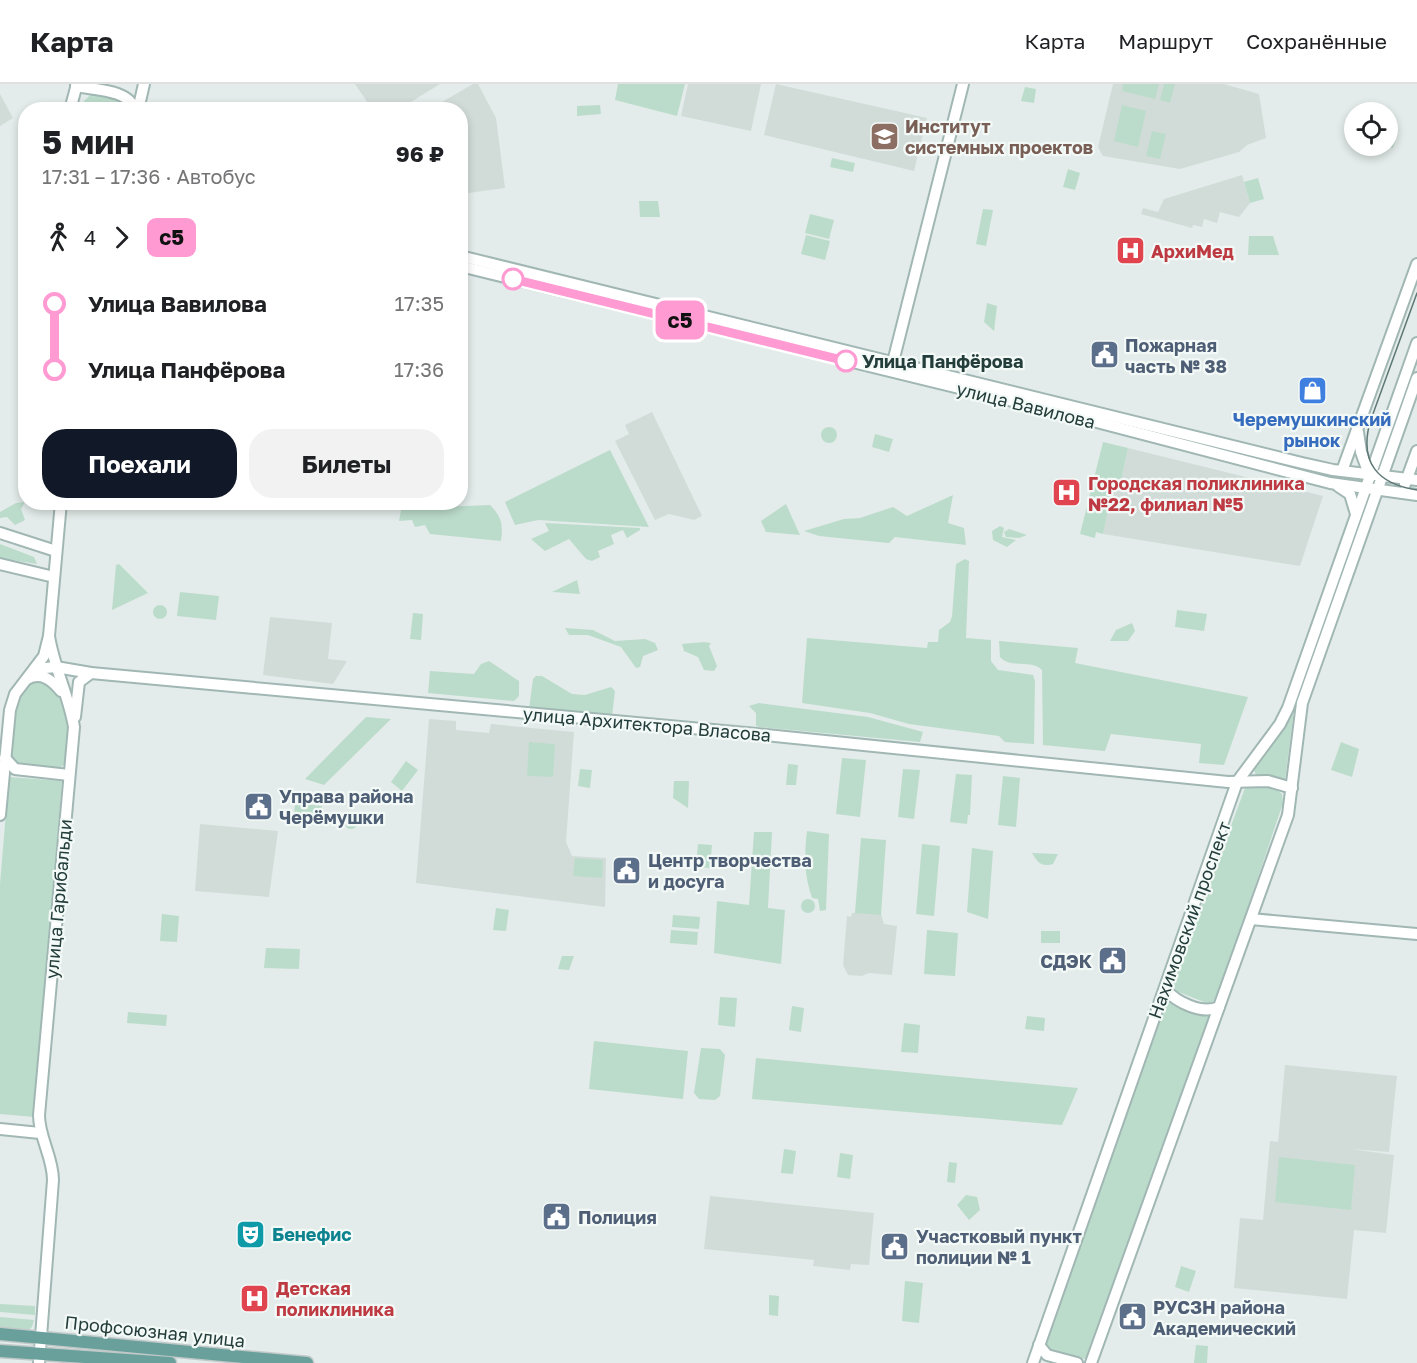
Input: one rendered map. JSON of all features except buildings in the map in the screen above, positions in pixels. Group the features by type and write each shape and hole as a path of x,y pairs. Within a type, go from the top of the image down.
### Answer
{"main road":[{"name":"Профсоюзная улица","path":"0,1334 307,1363"},
{"name":"Профсоюзная улица","path":"0,1351 40,1358 170,1363"}],"street":[{"path":"139,102 144,84"},
{"path":"892,367 963,84"},
{"path":"72,102 76,85 122,95 132,102"},
{"name":"улица Вавилова","path":"468,258 1329,483 1383,476 1413,480"},
{"path":"1342,471 1417,264"},
{"name":"улица Вавилова","path":"468,268 1342,471 1369,479 1379,490 1417,495"},
{"name":"Нахимовский проспект","path":"1033,1363 1237,782 1280,724 1288,708 1417,344"},
{"path":"1090,1362 1289,811 1302,703 1374,506 1417,378"},
{"path":"1358,432 1369,479"},
{"path":"1374,506 1383,496 1413,480 1417,451"},
{"path":"1301,476 1308,472 1307,466 1302,463"},
{"path":"1329,483 1350,494 1356,514"},
{"path":"0,815 10,710 15,694 44,656 49,636 60,510"},
{"path":"0,533 56,551"},
{"path":"0,564 54,577"},
{"path":"49,636 56,668"},
{"name":"улица Архитектора Власова","path":"35,669 56,668 1237,782 1268,781 1292,788"},
{"name":"улица Гарибальди","path":"40,1358 54,1180 51,1161 40,1133 39,1115 74,727 56,668"},
{"path":"74,727 79,682 91,673"},
{"path":"27,679 38,675 48,678 65,696"},
{"path":"5,758 15,769 69,775"},
{"path":"1251,919 1417,934"},
{"path":"1165,989 1177,1000 1190,1005 1209,1010 1219,1007"},
{"path":"0,1129 40,1133"},
{"path":"1039,1345 1047,1355 1077,1363"}],"shaded area":[{"path":"355,84 440,84 411,102 367,102"},
{"path":"473,84 478,84 496,118 505,188 468,193 468,102 442,102"},
{"path":"688,84 761,84 751,131 681,116"},
{"path":"776,84 927,118 914,171 764,135"},
{"path":"1113,84 1224,84 1259,94 1266,138 1247,145 1239,152 1180,169 1103,156 1098,147"},
{"path":"0,94 13,118 0,126"},
{"path":"1242,175 1250,203 1239,217 1220,212 1217,223 1204,219 1202,227 1193,225 1192,228 1141,214 1143,208 1158,212 1164,199"},
{"path":"652,412 702,516 694,520 669,514 655,520 615,441 629,434 625,425"},
{"path":"1128,448 1323,496 1300,566 1103,534 1113,489 1119,490"},
{"path":"270,617 332,623 328,659 347,661 333,684 263,675"},
{"path":"429,719 456,721 456,730 489,733 491,724 574,732 566,842 572,856 606,858 605,907 416,883"},
{"path":"200,824 278,831 269,897 195,891"},
{"path":"880,911 884,924 897,926 892,975 869,973 862,976 848,975 843,965 847,916 851,917 852,913"},
{"path":"1285,1065 1397,1076 1389,1152 1351,1149 1394,1155 1386,1233 1354,1230 1347,1299 1234,1288 1240,1218 1263,1220 1270,1141 1278,1142"},
{"path":"710,1196 874,1213 869,1265 851,1264 850,1270 813,1266 814,1260 704,1249"}],"green space":[{"path":"618,84 685,84 677,116 615,100"},
{"path":"1123,84 1159,84 1155,99 1122,91"},
{"path":"1164,84 1175,84 1170,103 1160,100"},
{"path":"1025,87 1036,89 1034,103 1021,101"},
{"path":"91,94 124,102 84,102"},
{"path":"600,105 601,114 577,116 577,106"},
{"path":"1122,105 1146,111 1138,147 1114,141"},
{"path":"1152,131 1166,134 1160,159 1146,156"},
{"path":"832,158 855,163 853,172 830,167"},
{"path":"1068,169 1080,173 1075,190 1063,187"},
{"path":"1258,178 1264,199 1250,203 1244,182"},
{"path":"639,201 658,201 660,217 640,217"},
{"path":"983,209 993,210 986,246 976,244"},
{"path":"810,214 834,220 829,239 805,233"},
{"path":"806,235 830,241 825,260 801,254"},
{"path":"1249,236 1273,236 1279,255 1248,255"},
{"path":"987,303 997,306 994,331 984,322"},
{"path":"826,427 832,427 837,435 835,441 826,443 821,438 821,432"},
{"path":"875,434 893,439 889,452 872,447"},
{"path":"1103,442 1128,448 1119,490 1113,489 1103,534 1096,532 1095,538 1080,534"},
{"path":"610,450 649,527 538,520 515,525 505,502"},
{"path":"953,495 948,523 964,528 966,545 895,537 889,543 819,536 804,531 844,519 860,518 893,507 907,516"},
{"path":"18,503 18,510 21,510 25,520 15,525 7,517 0,518 0,512"},
{"path":"786,504 800,535 766,532 761,521"},
{"path":"490,505 501,522 501,541 430,534 425,525 415,527 412,520 399,521 401,510 468,510 468,506"},
{"path":"545,523 640,528 640,530 627,538 623,530 611,535 614,544 598,551 600,557 592,561 586,559 569,539 545,551 531,539 549,531"},
{"path":"1000,526 1004,528 1002,537 1016,540 1007,547 993,540 992,531"},
{"path":"1009,529 1027,535 1019,538 1006,537 1004,532"},
{"path":"0,544 34,557 37,564 0,558"},
{"path":"965,559 969,561 966,638 991,640 991,661 998,670 1033,675 1035,681 1034,744 1005,742 999,736 909,724 870,713 802,703 807,638 927,648 928,642 938,642 939,630 950,622 956,564"},
{"path":"119,564 148,593 112,610 116,565"},
{"path":"577,580 580,594 552,592"},
{"path":"180,592 219,596 216,620 177,616"},
{"path":"160,605 165,607 167,612 165,617 160,619 155,617 153,612 155,607"},
{"path":"1177,610 1207,614 1204,631 1175,627"},
{"path":"413,613 423,614 421,640 410,639"},
{"path":"1132,623 1135,631 1128,641 1110,641 1116,630"},
{"path":"565,628 593,630 615,641 645,639 655,643 658,650 643,656 640,667 636,668 621,647 588,635 569,635"},
{"path":"999,641 1078,648 1075,663 1248,697 1224,765 1199,763 1201,744 1111,734 1105,751 1043,745 1042,670 1032,665 1004,661 1000,657"},
{"path":"711,643 709,646 717,666 714,671 704,670 698,657 684,651 682,644"},
{"path":"489,661 519,681 519,696 514,701 428,693 430,671 474,674 481,664"},
{"path":"536,676 542,676 572,694 585,695 611,687 615,691 612,716 529,709 533,679"},
{"path":"35,679 58,692 68,713 66,764 57,769 15,764 12,754 11,731 16,707 21,696"},
{"path":"759,703 868,717 923,732 920,742 759,727 756,726 756,713 749,706"},
{"path":"1294,710 1285,780 1257,778 1254,770"},
{"path":"366,717 391,719 324,785 305,779"},
{"path":"529,742 555,744 553,777 527,776"},
{"path":"1341,742 1359,749 1352,777 1331,770"},
{"path":"842,758 866,760 860,817 836,814"},
{"path":"406,761 418,770 402,791 391,782"},
{"path":"788,764 798,765 796,785 786,785"},
{"path":"580,769 592,770 590,788 578,786"},
{"path":"903,769 920,770 914,819 898,817"},
{"path":"956,774 972,775 970,815 968,815 967,824 950,822"},
{"path":"1003,776 1020,778 1016,827 998,825"},
{"path":"9,777 62,781 34,1117 0,1114 0,884"},
{"path":"674,781 689,781 688,808 673,798"},
{"path":"1261,786 1274,788 1282,794 1283,803 1217,999 1209,1004 1176,991 1173,983 1245,788"},
{"path":"295,803 322,806 320,821 294,818"},
{"path":"351,815 356,817 358,822 356,827 351,829 346,827 344,822 346,817"},
{"path":"807,831 829,834 826,910 820,911 818,899 812,898 807,881 805,849"},
{"path":"754,832 772,832 768,908 785,910 781,964 714,953 717,901 749,905"},
{"path":"861,838 886,840 881,915 855,913"},
{"path":"698,844 712,845 710,868 696,867"},
{"path":"922,844 940,846 934,916 916,914"},
{"path":"972,848 993,851 988,919 967,912"},
{"path":"1032,853 1058,854 1053,864 1046,865 1038,862"},
{"path":"575,858 603,860 602,878 573,876"},
{"path":"808,899 813,901 815,906 813,911 808,913 803,911 801,906 803,901"},
{"path":"496,908 509,910 506,931 493,930"},
{"path":"162,914 179,916 177,942 160,941"},
{"path":"673,915 700,917 699,929 672,927"},
{"path":"671,930 698,932 697,945 670,943"},
{"path":"927,930 958,933 955,976 924,974"},
{"path":"1041,931 1060,931 1060,943 1041,943"},
{"path":"266,948 300,949 299,969 264,968"},
{"path":"562,956 574,956 569,970 558,969"},
{"path":"720,997 737,998 735,1027 718,1025"},
{"path":"1166,1001 1210,1016 1088,1358 1075,1360 1050,1352 1046,1345"},
{"path":"792,1006 804,1008 801,1032 789,1030"},
{"path":"128,1012 167,1015 166,1026 127,1023"},
{"path":"1027,1016 1045,1018 1044,1031 1025,1029"},
{"path":"904,1023 920,1025 918,1053 901,1052"},
{"path":"594,1041 688,1051 683,1099 589,1089"},
{"path":"701,1048 720,1049 725,1055 720,1096 715,1100 699,1099 694,1093"},
{"path":"756,1058 1078,1088 1062,1125 752,1099"},
{"path":"784,1149 796,1151 793,1174 781,1173"},
{"path":"840,1153 853,1155 850,1179 837,1177"},
{"path":"1279,1157 1355,1165 1351,1210 1275,1202"},
{"path":"949,1162 957,1163 955,1183 947,1182"},
{"path":"966,1195 977,1197 980,1210 969,1220 957,1205"},
{"path":"1181,1266 1196,1271 1189,1292 1175,1287"},
{"path":"905,1281 923,1283 919,1323 902,1321"},
{"path":"769,1295 779,1296 778,1316 769,1315"},
{"path":"0,1304 35,1306 35,1315 0,1312"},
{"path":"0,1317 34,1320 32,1327 26,1332 0,1329"},
{"path":"1196,1345 1208,1346 1207,1363 1194,1363"}],"tram line":[{"path":"1417,293 1367,436 1370,460 1382,477 1392,483 1417,490"}],"bus line":[{"name":"с5","path":"513,279 846,361"}],"place":[{"name":"Институт системных проектов","path":"884,136"},
{"name":"АрхиМед","path":"1130,251"},
{"name":"Пожарная часть № 38","path":"1104,355"},
{"name":"Улица Панфёрова","path":"846,361"},
{"name":"Черемушкинский рынок","path":"1312,390"},
{"name":"Городская поликлиника №22, филиал №5","path":"1067,493"},
{"name":"Управа района Черёмушки","path":"258,806"},
{"name":"Центр творчества и досуга","path":"627,870"},
{"name":"СДЭК","path":"1113,961"},
{"name":"Полиция","path":"557,1217"},
{"name":"Бенефис","path":"251,1234"},
{"name":"Участковый пункт полиции № 1","path":"895,1246"},
{"name":"Детская поликлиника","path":"255,1298"},
{"name":"РУСЗН района Академический","path":"1132,1317"}]}
